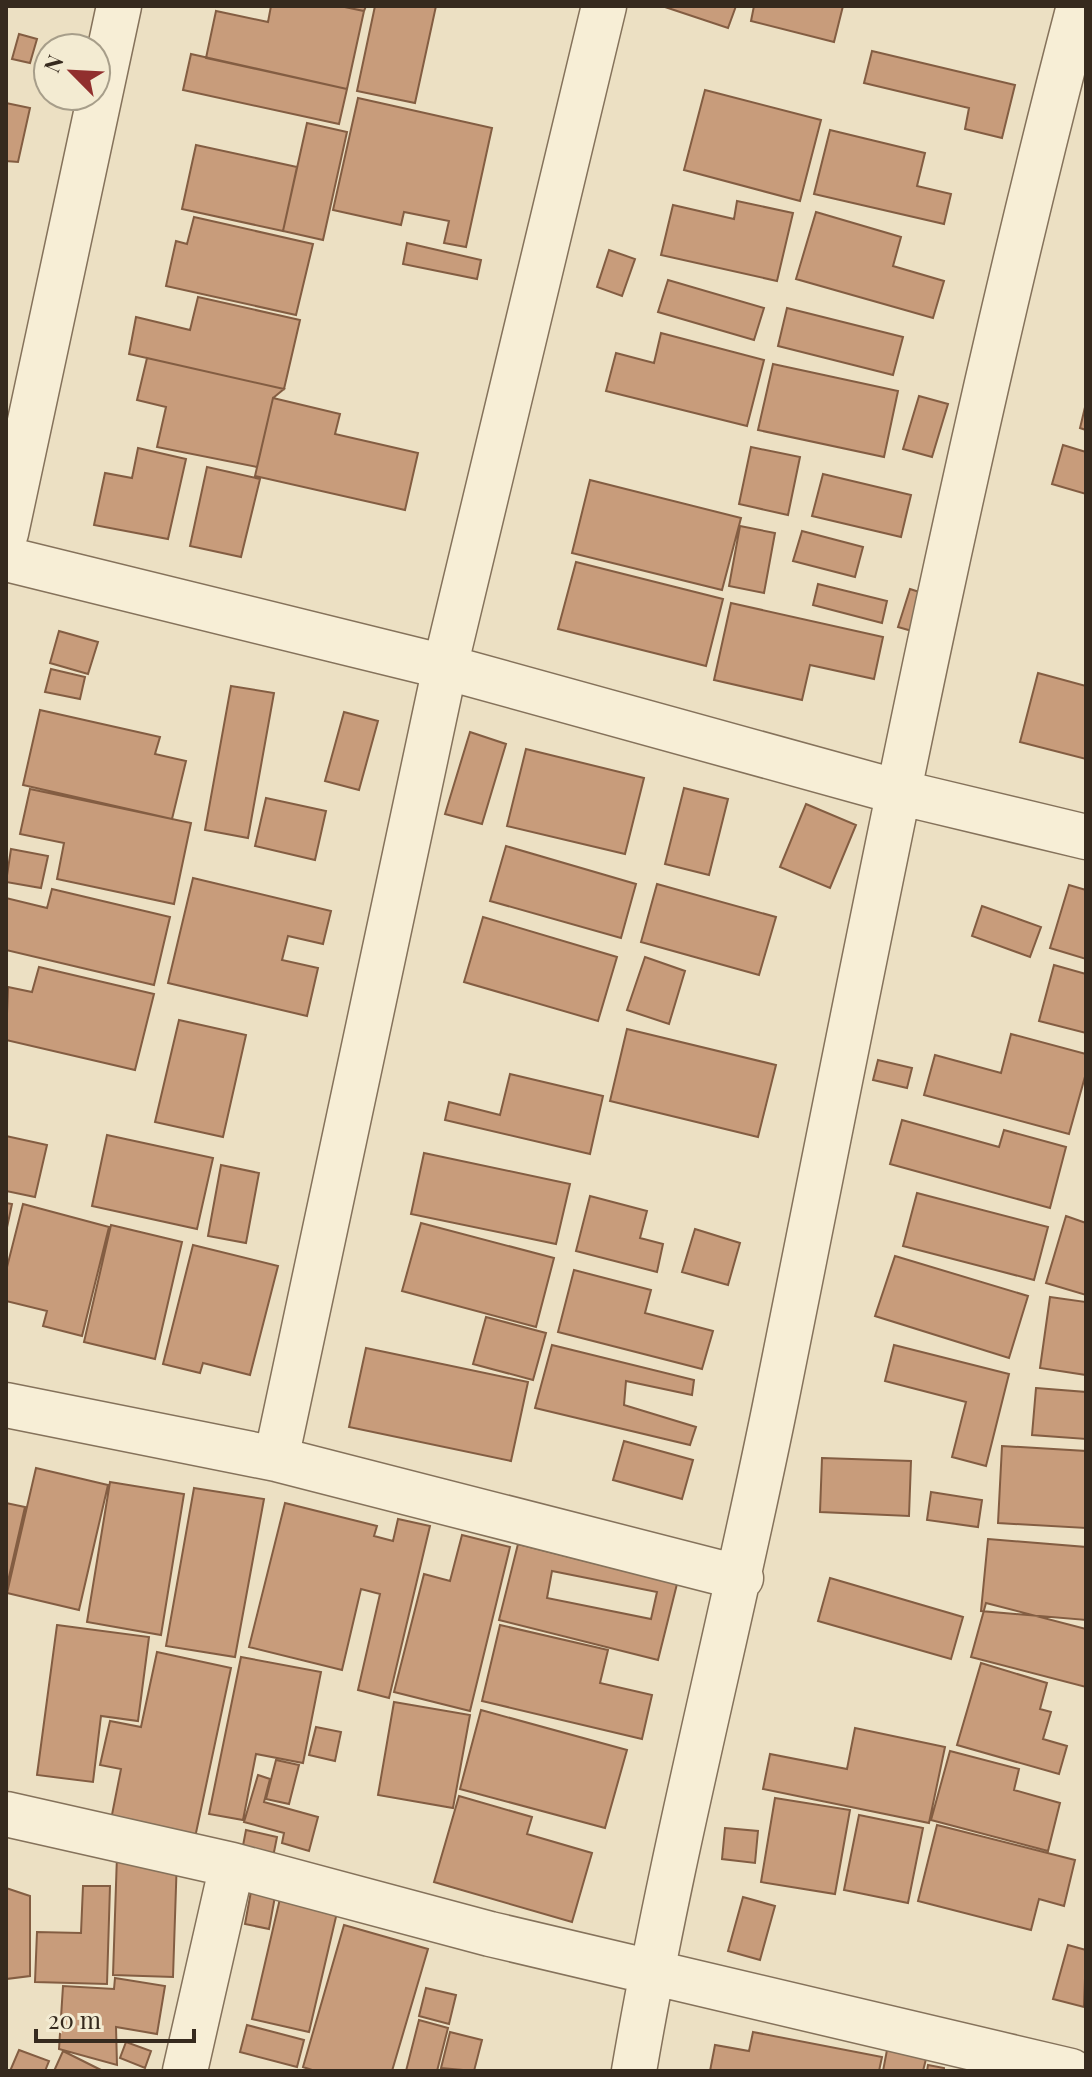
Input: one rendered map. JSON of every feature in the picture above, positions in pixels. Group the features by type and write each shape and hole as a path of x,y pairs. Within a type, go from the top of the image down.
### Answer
{"street":[{"path":"6,533 119,6"},
{"path":"276,1459 445,667 604,6"},
{"path":"634,2071 651,1970 741,1578 898,792 1031,188 1079,6"},
{"path":"6,559 445,667 898,792 1086,837"},
{"path":"6,1405 276,1459 741,1578"},
{"path":"6,1814 232,1865 490,1934 1071,2071"},
{"path":"185,2071 232,1865"}],"building":[{"path":"271,6 340,6 364,11 347,89 206,58 216,11 268,22"},
{"path":"340,6 366,6 364,11"},
{"path":"375,6 436,6 415,103 357,91"},
{"path":"662,6 736,6 728,28"},
{"path":"754,6 843,6 834,42 751,21"},
{"path":"19,34 32,38 30,63 12,59"},
{"path":"872,51 1015,85 1002,138 965,129 969,108 864,83"},
{"path":"191,54 347,89 339,124 183,90"},
{"path":"705,90 821,120 800,201 684,170"},
{"path":"358,98 492,128 466,247 444,243 449,221 404,212 401,225 333,210"},
{"path":"6,103 30,108 18,162 6,161"},
{"path":"307,123 347,132 323,240 283,231"},
{"path":"830,130 925,153 917,186 951,194 944,224 814,194"},
{"path":"196,145 297,167 283,231 182,209"},
{"path":"737,201 793,213 777,281 661,255 673,205 734,219"},
{"path":"816,212 901,237 893,266 944,281 933,318 796,279"},
{"path":"194,217 313,244 296,315 166,286 176,241 187,244"},
{"path":"407,243 481,260 477,279 403,264"},
{"path":"609,250 635,259 622,296 597,287"},
{"path":"668,280 764,308 754,340 658,312"},
{"path":"198,297 300,320 284,389 129,354 136,317 190,330"},
{"path":"787,308 903,337 893,375 778,346"},
{"path":"661,333 764,360 747,426 606,391 616,353 654,363"},
{"path":"147,358 284,389 273,398 257,467 157,447 166,407 137,400"},
{"path":"773,364 898,391 884,457 758,430"},
{"path":"919,396 948,404 932,457 903,449"},
{"path":"273,398 340,414 335,434 418,453 405,510 255,476"},
{"path":"1086,403 1086,430 1080,428"},
{"path":"1063,445 1086,452 1086,494 1052,484"},
{"path":"751,447 800,457 788,515 739,504"},
{"path":"138,448 186,459 168,539 94,525 105,473 132,478"},
{"path":"207,467 260,479 241,557 190,546"},
{"path":"823,474 911,495 901,537 812,516"},
{"path":"590,480 741,518 722,590 572,553"},
{"path":"740,526 775,533 764,593 729,586"},
{"path":"802,531 863,547 855,577 793,561"},
{"path":"576,562 723,599 706,666 558,629"},
{"path":"818,584 887,601 882,623 813,605"},
{"path":"910,589 938,598 926,635 898,627"},
{"path":"731,603 883,637 874,679 810,665 802,700 714,680"},
{"path":"59,631 98,642 88,674 50,663"},
{"path":"51,669 85,677 80,699 45,692"},
{"path":"1038,673 1086,686 1086,759 1020,742"},
{"path":"231,686 274,693 248,838 205,830"},
{"path":"40,710 160,737 155,754 186,761 172,819 23,785"},
{"path":"344,712 378,721 359,790 325,781"},
{"path":"470,732 506,744 482,824 445,814"},
{"path":"526,749 644,778 625,854 507,826"},
{"path":"684,788 728,799 709,875 665,864"},
{"path":"30,789 191,823 174,904 57,879 64,843 20,834"},
{"path":"266,798 326,811 315,860 255,846"},
{"path":"806,804 856,825 830,888 780,867"},
{"path":"506,846 636,884 621,938 490,901"},
{"path":"11,849 48,856 41,888 6,882"},
{"path":"193,878 331,911 323,944 288,936 282,960 318,968 307,1016 168,983"},
{"path":"657,884 776,917 759,975 641,942"},
{"path":"1069,885 1086,890 1086,959 1050,948"},
{"path":"52,889 170,917 154,985 6,950 6,898 47,908"},
{"path":"982,906 1041,927 1030,957 972,936"},
{"path":"483,917 617,957 598,1021 464,982"},
{"path":"645,957 685,971 669,1024 627,1010"},
{"path":"1054,965 1086,974 1086,1033 1039,1021"},
{"path":"39,967 154,994 135,1070 6,1040 8,987 32,992"},
{"path":"179,1020 246,1035 223,1137 155,1122"},
{"path":"627,1029 776,1065 758,1137 610,1101"},
{"path":"1011,1034 1086,1054 1086,1073 1069,1134 924,1095 935,1055 1001,1073"},
{"path":"878,1060 912,1068 907,1088 873,1080"},
{"path":"510,1074 603,1096 590,1154 445,1120 449,1102 500,1115"},
{"path":"902,1120 999,1147 1004,1130 1066,1147 1050,1208 890,1164"},
{"path":"107,1135 213,1158 197,1229 92,1206"},
{"path":"6,1136 47,1145 35,1197 6,1191"},
{"path":"424,1153 570,1184 556,1244 411,1214"},
{"path":"221,1165 259,1173 246,1243 208,1236"},
{"path":"917,1193 1048,1227 1034,1280 903,1246"},
{"path":"590,1196 647,1211 640,1238 663,1244 657,1272 576,1251"},
{"path":"6,1203 12,1204 6,1232"},
{"path":"23,1204 109,1227 82,1336 43,1326 47,1311 6,1301 6,1271"},
{"path":"1066,1216 1086,1223 1086,1295 1046,1283"},
{"path":"421,1223 554,1258 536,1327 402,1291"},
{"path":"111,1225 182,1242 155,1359 84,1342"},
{"path":"695,1229 740,1243 728,1285 682,1272"},
{"path":"193,1245 278,1266 250,1375 203,1363 200,1373 163,1364"},
{"path":"895,1256 1028,1296 1009,1358 875,1316"},
{"path":"574,1270 651,1290 645,1313 713,1331 702,1369 558,1332"},
{"path":"1050,1297 1086,1302 1086,1375 1040,1368"},
{"path":"486,1317 546,1333 533,1380 473,1364"},
{"path":"552,1345 694,1380 692,1395 626,1381 624,1405 696,1427 690,1445 535,1408"},
{"path":"894,1345 1009,1374 986,1466 952,1457 966,1402 885,1381"},
{"path":"366,1348 528,1382 511,1461 349,1427"},
{"path":"1036,1388 1086,1392 1086,1439 1032,1435"},
{"path":"624,1441 693,1460 682,1499 613,1480"},
{"path":"1002,1446 1086,1451 1086,1528 998,1523"},
{"path":"822,1458 911,1461 909,1516 820,1512"},
{"path":"36,1468 108,1485 79,1610 7,1593"},
{"path":"110,1482 184,1494 161,1635 87,1622"},
{"path":"194,1488 264,1499 235,1657 166,1646"},
{"path":"931,1492 982,1500 978,1527 927,1520"},
{"path":"6,1503 25,1507 6,1590"},
{"path":"285,1503 377,1526 374,1536 393,1541 398,1519 430,1526 389,1698 358,1690 380,1594 361,1589 342,1670 249,1647"},
{"path":"462,1535 510,1547 470,1711 394,1692 424,1574 450,1581"},
{"path":"988,1539 1086,1547 1086,1620 981,1611"},
{"path":"518,1544 677,1584 658,1660 499,1620","holes":["552,1571 657,1592 651,1619 547,1598"]},
{"path":"830,1578 963,1617 951,1659 818,1621"},
{"path":"986,1603 1086,1629 1086,1687 971,1657"},
{"path":"57,1625 149,1637 138,1721 101,1716 93,1782 37,1775"},
{"path":"500,1625 608,1650 600,1683 652,1695 642,1739 482,1701"},
{"path":"157,1652 231,1668 193,1847 109,1830 121,1769 100,1765 110,1721 141,1727"},
{"path":"241,1657 321,1672 303,1763 256,1754 243,1820 209,1814"},
{"path":"981,1663 1047,1683 1040,1709 1051,1712 1043,1739 1067,1746 1059,1774 957,1745"},
{"path":"394,1702 470,1715 453,1808 378,1795"},
{"path":"481,1710 627,1750 605,1828 460,1789"},
{"path":"316,1727 341,1732 335,1761 309,1755"},
{"path":"855,1728 945,1747 929,1823 763,1789 770,1754 847,1769"},
{"path":"950,1751 1019,1769 1014,1790 1060,1803 1048,1851 931,1820"},
{"path":"276,1760 299,1765 289,1804 266,1799"},
{"path":"258,1775 270,1779 264,1802 318,1817 309,1851 282,1843 284,1833 244,1822"},
{"path":"459,1796 532,1817 527,1834 592,1853 572,1922 434,1882"},
{"path":"775,1798 850,1810 835,1894 761,1882"},
{"path":"859,1815 923,1828 908,1903 844,1890"},
{"path":"937,1825 1075,1860 1064,1906 1039,1899 1031,1930 918,1901"},
{"path":"725,1828 758,1831 755,1863 722,1859"},
{"path":"246,1830 277,1837 272,1862 241,1856"},
{"path":"117,1855 177,1857 173,1977 113,1975"},
{"path":"83,1886 110,1886 107,1984 35,1982 37,1932 81,1933"},
{"path":"252,1886 276,1891 269,1929 245,1924"},
{"path":"6,1888 30,1896 30,1976 6,1979"},
{"path":"282,1890 339,1904 309,2032 252,2019"},
{"path":"743,1897 775,1906 760,1960 728,1951"},
{"path":"344,1925 428,1949 392,2071 315,2071 303,2067"},
{"path":"1068,1945 1086,1950 1084,2007 1053,1999"},
{"path":"115,1978 165,1986 157,2034 116,2027 117,2065 59,2049 63,1986 114,1989"},
{"path":"426,1988 456,1995 449,2024 419,2016"},
{"path":"419,2020 448,2028 437,2071 406,2071"},
{"path":"247,2025 304,2040 297,2067 240,2052"},
{"path":"450,2032 482,2040 474,2071 441,2068"},
{"path":"753,2032 882,2057 879,2071 710,2071 715,2045 749,2051"},
{"path":"126,2042 151,2051 145,2068 120,2058"},
{"path":"19,2050 49,2061 45,2071 10,2071"},
{"path":"887,2050 926,2059 923,2071 883,2071"},
{"path":"63,2051 103,2071 54,2071"},
{"path":"928,2065 944,2068 944,2071 927,2071"}]}
